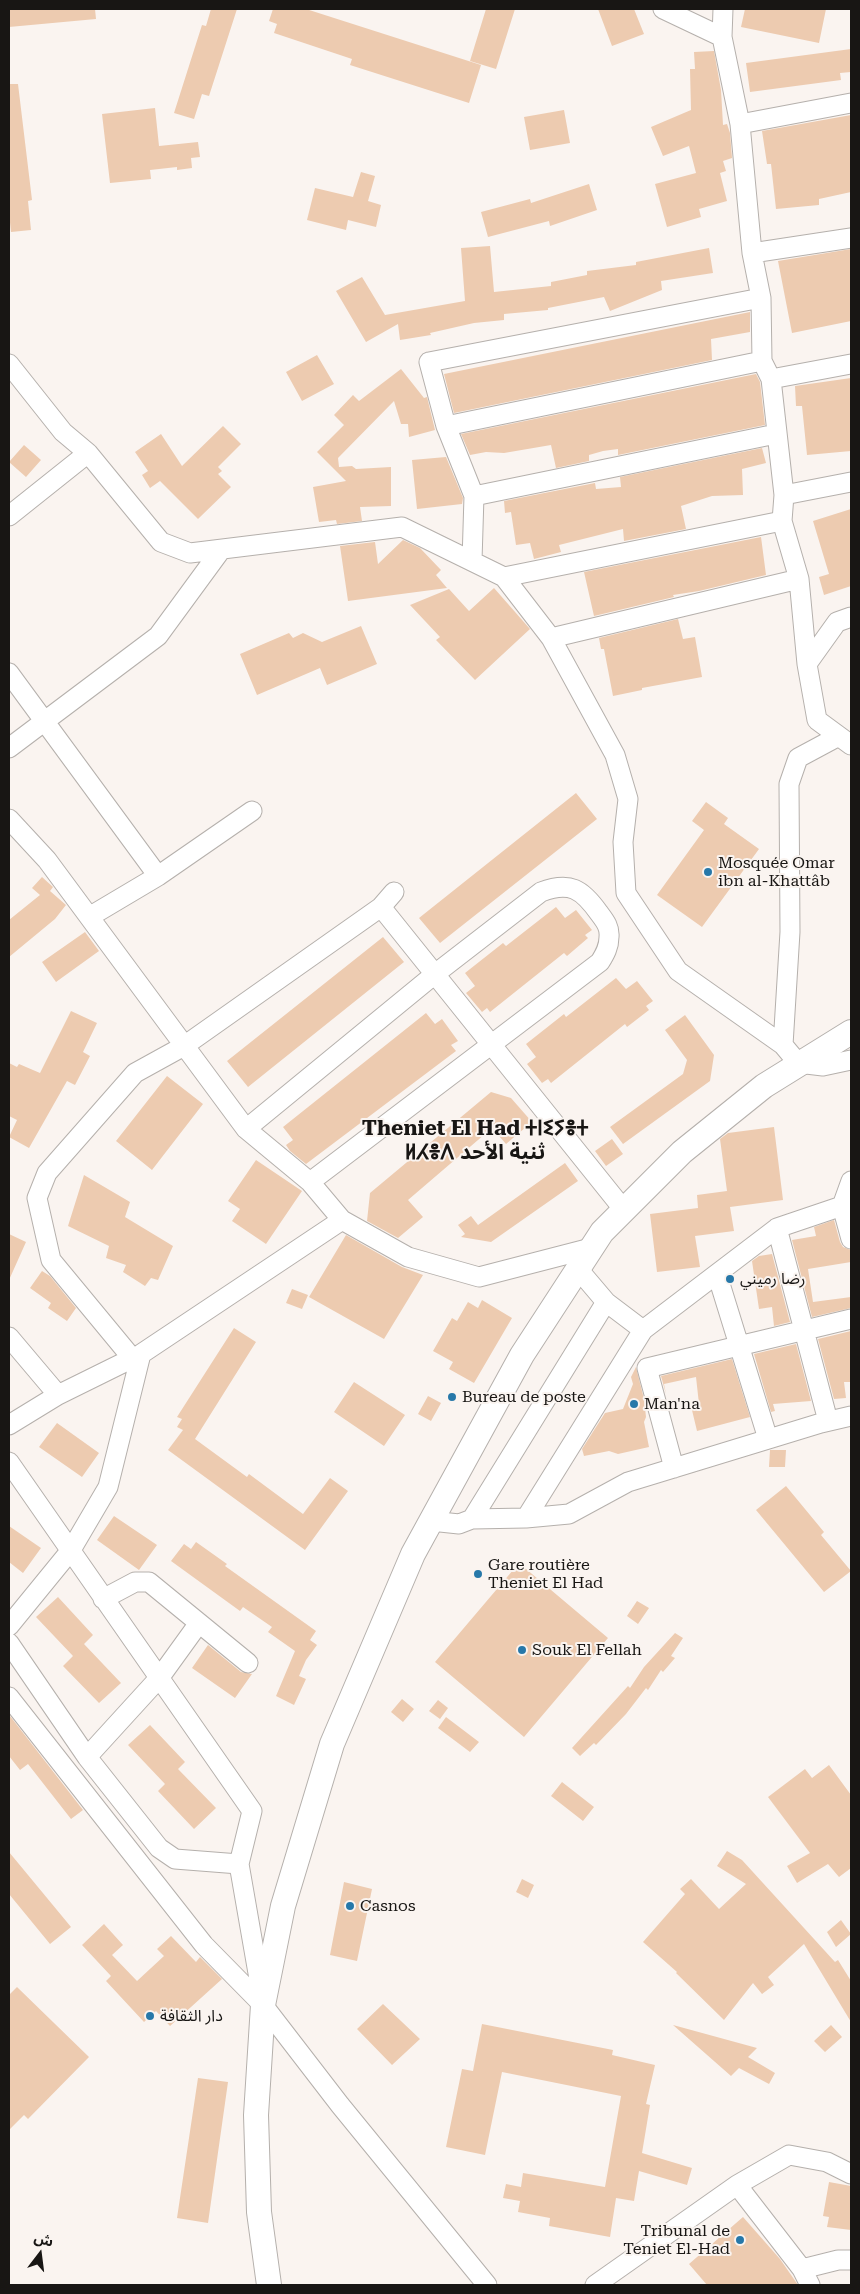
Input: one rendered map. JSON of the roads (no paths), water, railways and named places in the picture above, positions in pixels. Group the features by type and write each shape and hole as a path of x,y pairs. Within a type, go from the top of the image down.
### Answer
{"main road":[{"path":"269,2285 259,2212 256,2115 264,2005 283,1906 332,1744 413,1554 522,1355 602,1232 682,1152 764,1086 791,1054 851,1032"}],"street":[{"path":"663,9 722,37"},
{"path":"723,9 722,37 740,124 752,253 761,298 762,361 771,379 784,495 782,521 798,579 807,664 818,720 845,741"},
{"path":"740,124 851,102"},
{"path":"752,253 851,238"},
{"path":"472,561 474,496 446,426 429,362 761,298"},
{"path":"446,426 762,361"},
{"path":"9,364 63,432 88,453 161,542 190,553 402,527 504,577 551,638 615,754 628,799 623,842 626,893 678,971 791,1054 823,1066 851,1060"},
{"path":"771,379 851,364"},
{"path":"474,496 776,434"},
{"path":"9,516 88,453"},
{"path":"784,495 851,482"},
{"path":"504,577 782,521"},
{"path":"9,748 158,636 221,550"},
{"path":"551,638 798,579"},
{"path":"807,664 837,622 851,617"},
{"path":"9,672 44,723 158,876"},
{"path":"791,1054 789,784 798,758 845,741"},
{"path":"89,917 158,876 252,811"},
{"path":"9,819 47,860 246,1129 310,1182 342,1220 408,1257 479,1277 592,1248"},
{"path":"246,1129 435,974 541,892 557,886 573,888 587,896 608,924 610,936 608,948 600,962 310,1182"},
{"path":"137,1356 51,1260 37,1198 46,1173 135,1073 184,1046 381,907 394,892"},
{"path":"381,907 624,1210"},
{"path":"851,1181 847,1207 851,1239"},
{"path":"526,1518 643,1330 776,1228 847,1207"},
{"path":"9,1425 58,1395 137,1356 342,1220"},
{"path":"776,1228 828,1421"},
{"path":"578,1269 606,1302 643,1330"},
{"path":"717,1274 768,1439"},
{"path":"472,1519 606,1302"},
{"path":"674,1468 647,1368 851,1319"},
{"path":"9,1337 58,1395"},
{"path":"9,1626 71,1550 108,1487 137,1356"},
{"path":"431,1521 459,1524 472,1519 526,1518 569,1514 628,1482 828,1421 851,1416"},
{"path":"9,1462 103,1599 160,1676 252,1811 239,1864 264,2005"},
{"path":"103,1599 134,1582 149,1582 248,1663"},
{"path":"86,1757 160,1676 199,1622"},
{"path":"9,1643 86,1757 159,1848 175,1859 239,1864"},
{"path":"9,1697 204,1945 264,2005 340,2105 487,2285"},
{"path":"595,2285 737,2185 789,2155 827,2162 851,2174"},
{"path":"737,2185 806,2277 838,2260 851,2260"}],"place":[{"name":"Mosquée Omar ibn al-Khattâb","path":"708,872"},
{"name":"رضا رميني","path":"730,1279"},
{"name":"Bureau de poste","path":"452,1397"},
{"name":"Man'na","path":"634,1404"},
{"name":"Gare routière Theniet El Had","path":"478,1574"},
{"name":"Souk El Fellah","path":"522,1650"},
{"name":"Casnos","path":"350,1906"},
{"name":"دار الثقافة","path":"150,2016"},
{"name":"Tribunal de Teniet El-Had","path":"740,2240"}],"district":[{"name":"Theniet El Had ⵜⵏⵉⵢⴻⵜ ⵍⵃⴻⴷ ثنية الأحد","path":"475,1141"}]}
